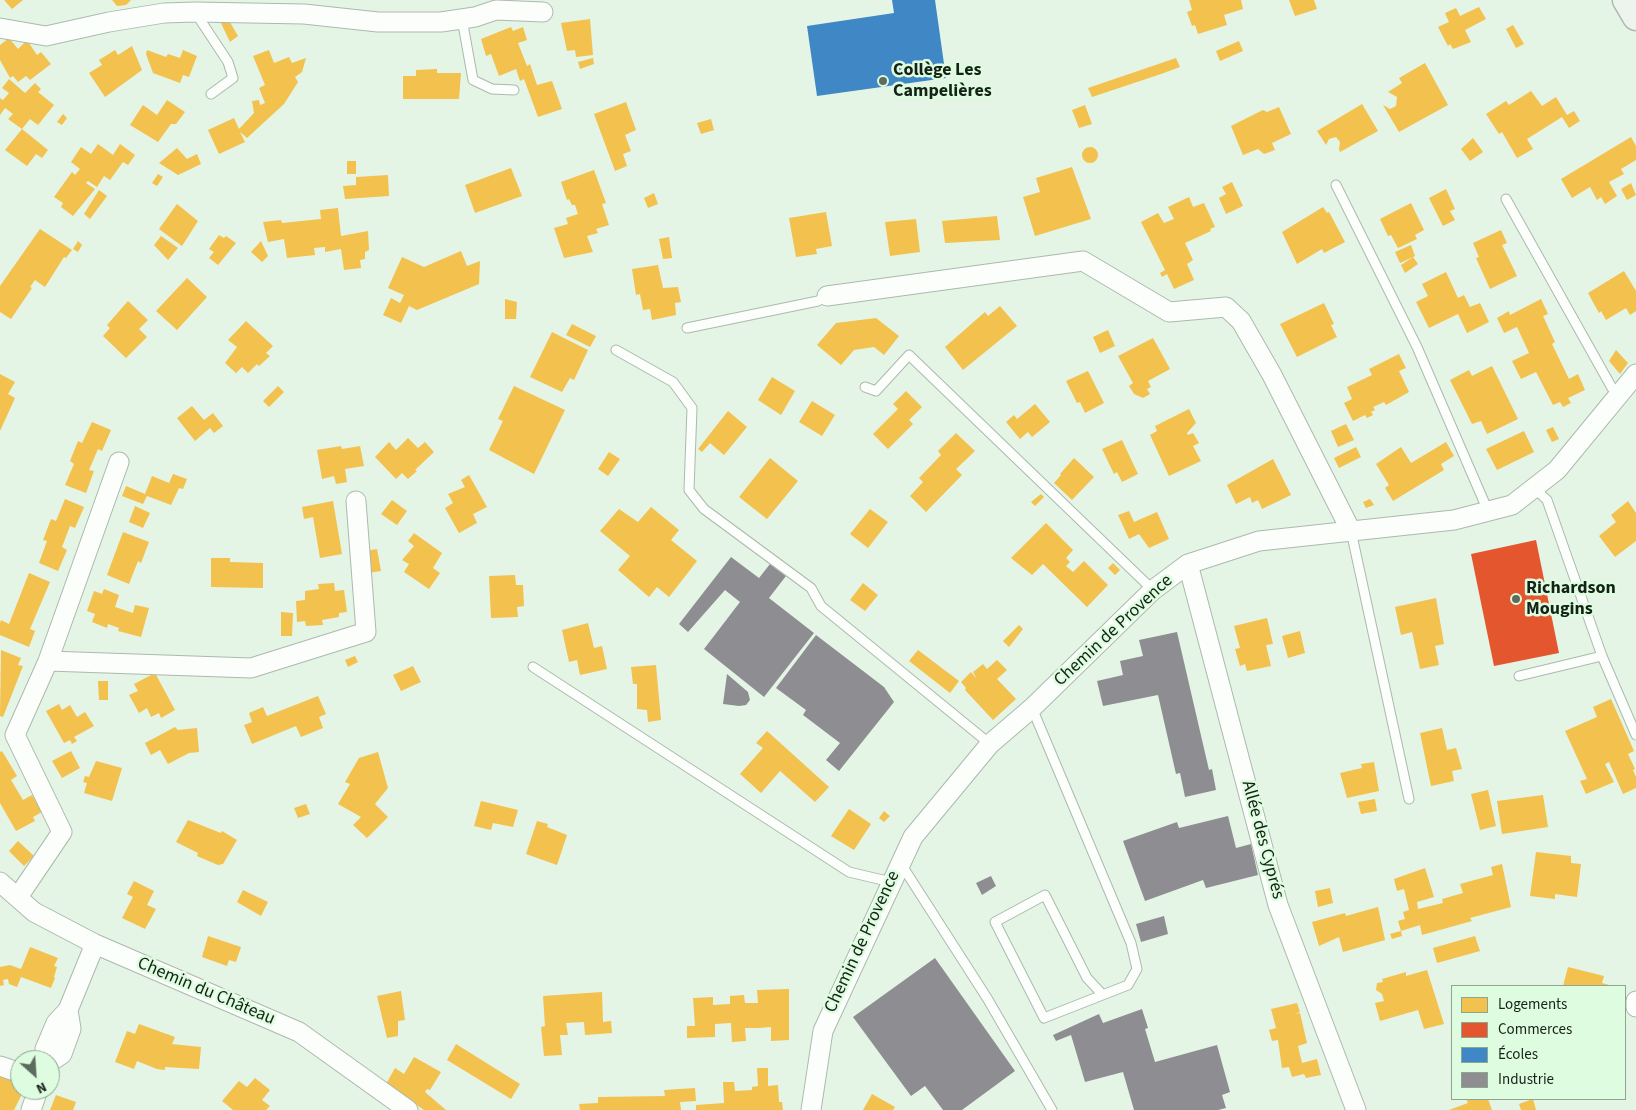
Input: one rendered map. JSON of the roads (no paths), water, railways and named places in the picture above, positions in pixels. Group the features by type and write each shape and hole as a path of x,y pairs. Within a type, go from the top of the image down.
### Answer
{"main road":[{"path":"1626,0 1636,17"}],"street":[{"path":"0,28 46,36 109,22 164,13 195,12 304,14 378,22 441,22 476,17 496,10 544,12"},
{"path":"827,296 1083,261 1169,312 1226,307 1242,321 1272,375 1351,531"},
{"name":"Chemin de Provence","path":"811,1110 823,1031 890,882 913,838 990,744 1032,708 1153,590 1188,564 1259,541 1454,520 1512,504 1535,489 1557,470 1636,374"},
{"path":"18,898 62,832 15,735 48,660 119,462"},
{"path":"48,660 252,668 366,632 356,501"},
{"name":"Allée des Cyprés","path":"1188,564 1278,905 1356,1110"},
{"name":"Chemin du Château","path":"0,882 34,912 95,944 299,1032 408,1110"},
{"path":"45,1050 56,1023 68,1010 95,944"},
{"path":"1636,1001 1636,1007"},
{"path":"60,1055 71,1029 68,1010"}],"lane":[{"path":"195,12 228,62 234,78 212,94"},
{"path":"462,19 473,80 492,89 514,90"},
{"path":"1336,185 1417,347 1488,511"},
{"path":"1506,199 1612,388 1620,394"},
{"path":"687,328 818,301 827,296"},
{"path":"616,350 673,382 692,408 689,490 704,509 811,588 821,606 990,744"},
{"path":"865,387 876,391 909,355 1153,590"},
{"path":"1535,489 1547,500 1602,656 1636,735"},
{"path":"1351,531 1409,799"},
{"path":"1518,676 1602,656"},
{"path":"533,667 849,872 890,882"},
{"path":"1032,708 1131,943 1137,969 1128,985 1044,1018 995,922 1045,895 1087,978 1102,995"},
{"path":"900,862 987,998 1052,1110"}],"place":[{"name":"Collège Les Campelières","path":"883,81"},
{"name":"Richardson Mougins","path":"1516,599"}]}
